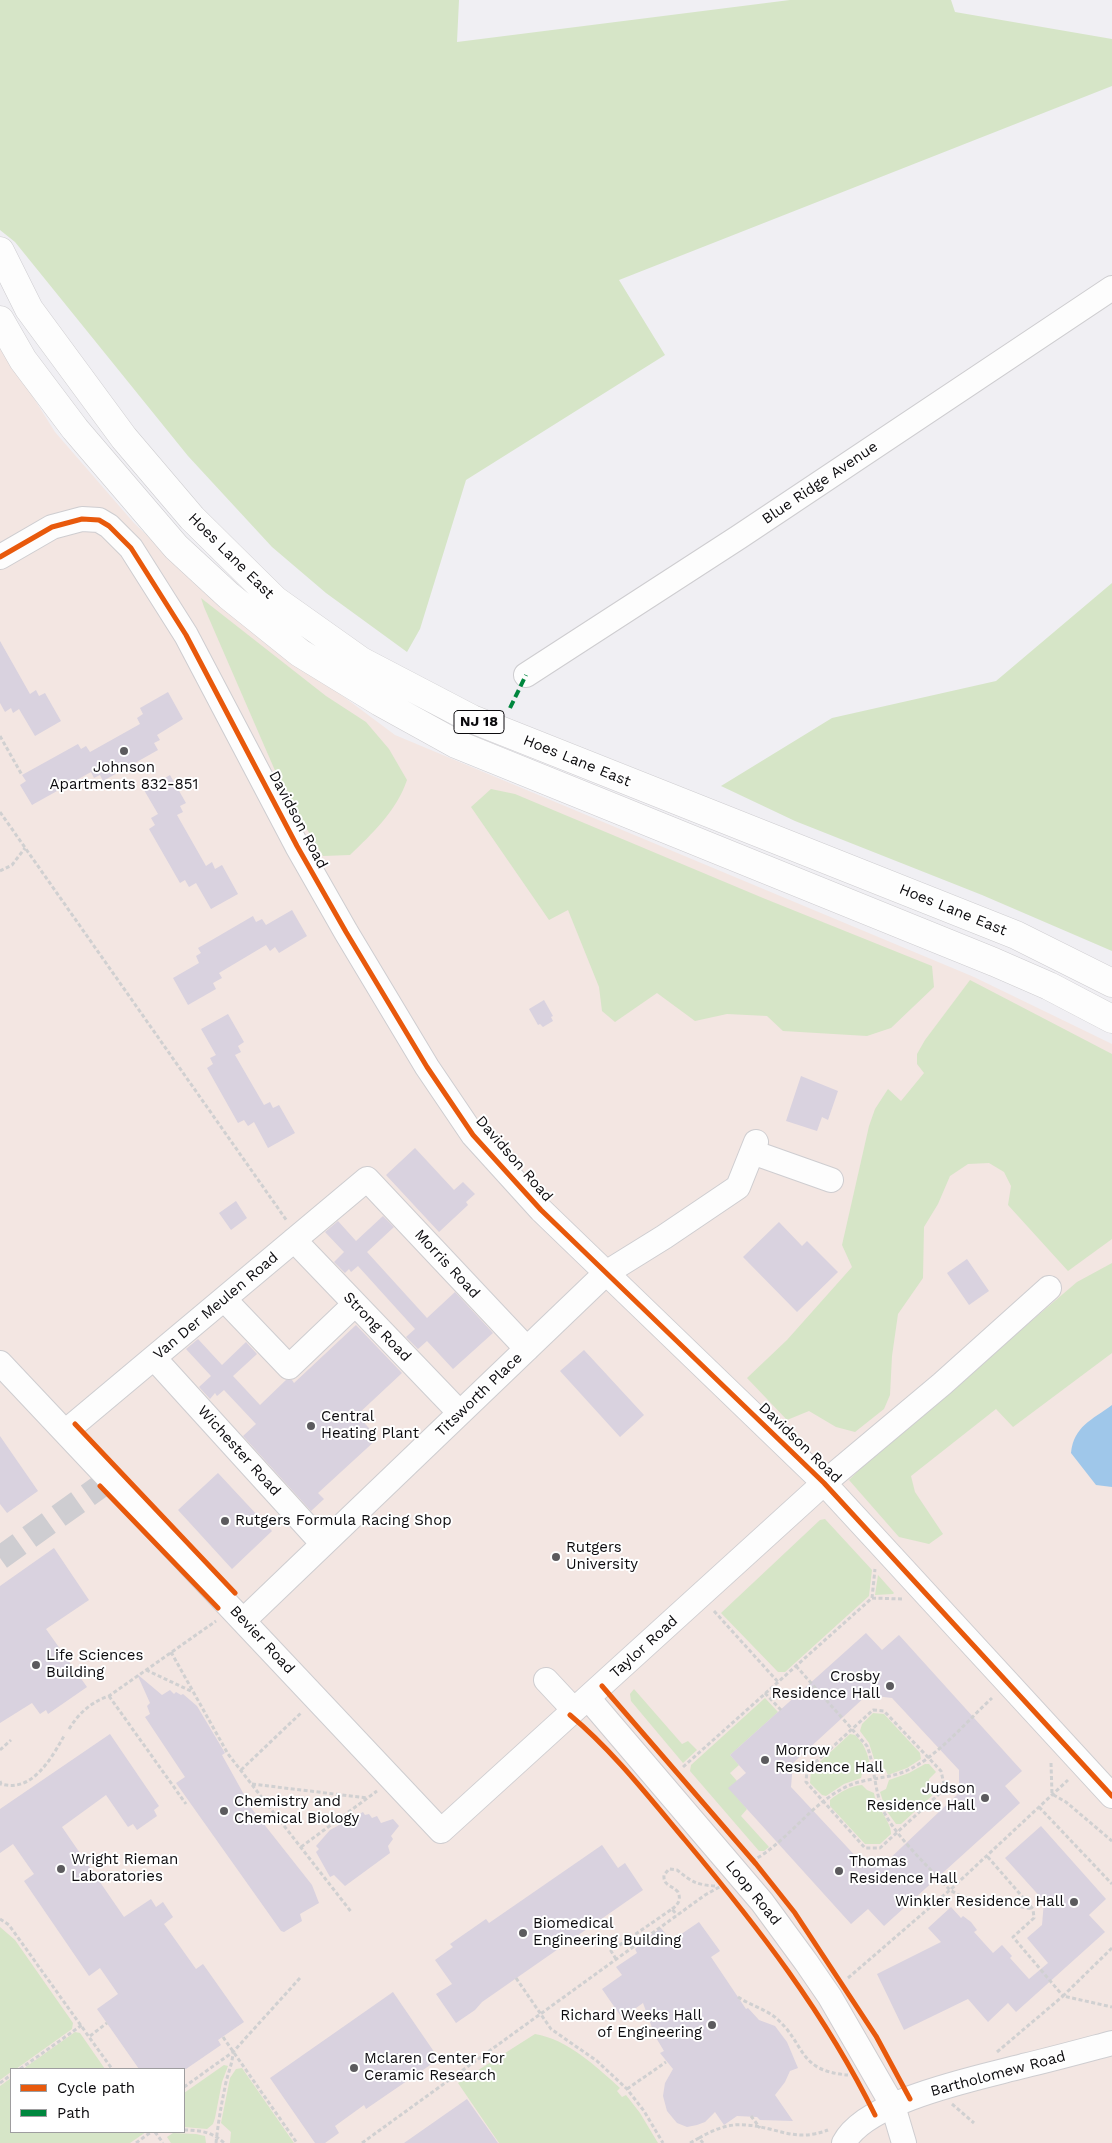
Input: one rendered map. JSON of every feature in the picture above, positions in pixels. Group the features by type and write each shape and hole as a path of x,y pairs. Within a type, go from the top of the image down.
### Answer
{"highway":[{"name":"Hoes Lane East","path":"0,251 29,308 124,438 192,518 275,600 361,661 472,719 1016,936 1112,983"},
{"name":"Hoes Lane East","path":"0,320 23,360 75,429 176,547 229,596 300,653 380,702 456,744 994,962 1049,986 1112,1019"}],"street":[{"name":"Blue Ridge Avenue","path":"526,675 747,532 1112,288"},
{"name":"Davidson Road","path":"0,556 52,527 82,519 99,520 109,526 131,548 186,635 297,846 427,1067 473,1135 541,1210 824,1483 1112,1796"},
{"name":"Titsworth Place","path":"244,1620 606,1273 664,1238 738,1187 754,1147 831,1180"},
{"name":"Van Der Meulen Road","path":"65,1432 367,1179"},
{"name":"Morris Road","path":"367,1179 527,1349"},
{"name":"Strong Road","path":"296,1239 355,1304 460,1413"},
{"name":"Taylor Road","path":"441,1831 824,1483 942,1384 1049,1288"},
{"path":"224,1299 289,1367 355,1304"},
{"name":"Wichester Road","path":"154,1358 323,1544"},
{"name":"Bevier Road","path":"0,1363 441,1831"},
{"name":"Loop Road","path":"546,1680 581,1704 670,1792 779,1925 830,1997 893,2106"},
{"name":"Bartholomew Road","path":"837,2136 893,2106 936,2088 1112,2043"},
{"path":"893,2106 904,2143"}],"path":[{"path":"0,736 22,775"},
{"path":"0,812 296,1239"},
{"path":"0,871 12,864 25,848"},
{"path":"683,1767 872,1598 875,1569"},
{"path":"872,1598 902,1599"},
{"path":"714,1611 778,1682"},
{"path":"69,1729 75,1718 84,1709 98,1700 109,1696 214,1622"},
{"path":"170,1652 228,1754 352,1913"},
{"path":"796,1666 867,1746 880,1803 889,1821 950,1890 962,1897 1033,1909"},
{"path":"146,1670 193,1692"},
{"path":"765,1693 780,1710"},
{"path":"109,1696 186,1804"},
{"path":"746,1853 754,1862 823,1802 842,1788 903,1772 928,1758 992,1698"},
{"path":"241,1770 307,1707"},
{"path":"873,1710 884,1710 928,1758 941,1771 944,1784 942,1789 939,1794 880,1848 864,1848 806,1782 807,1770 873,1710"},
{"path":"0,1781 1,1784 10,1786 20,1785 35,1777 54,1753 64,1736"},
{"path":"0,1750 11,1740"},
{"path":"1051,1763 1052,1794"},
{"path":"848,1978 950,1890 1068,1780"},
{"path":"252,1784 367,1798"},
{"path":"301,1847 383,1786"},
{"path":"1052,1794 1066,1802 1112,1841"},
{"path":"1039,1807 1112,1884"},
{"path":"987,1856 1033,1909 1034,1918 1014,1937 1063,1996 1112,2006"},
{"path":"363,2143 717,1886 696,1884 677,1870 669,1869 664,1875 664,1879 668,1886 678,1892 680,1896 678,1904 611,1950 616,1959"},
{"path":"716,1877 728,1892"},
{"path":"672,1908 677,1915"},
{"path":"0,1919 8,1925 111,2068"},
{"path":"993,2055 1063,1996 1112,1948"},
{"path":"185,2086 233,2052 300,1978"},
{"path":"516,1978 551,2029 597,2061 628,2089 663,2143"},
{"path":"738,1997 774,2016 786,2029 801,2053 810,2062 833,2074 848,2075"},
{"path":"90,2036 107,2023"},
{"path":"21,2068 82,2025"},
{"path":"223,2037 297,2143"},
{"path":"216,2143 225,2088 232,2067 233,2052"},
{"path":"628,2089 666,2062"},
{"path":"850,2068 855,2076"},
{"path":"952,2103 974,2123"},
{"path":"751,2116 760,2128"},
{"path":"690,2143 716,2128 746,2125 760,2128 777,2137"},
{"path":"185,2130 217,2136 224,2143"},
{"path":"136,2143 151,2133"},
{"path":"154,2133 162,2143"},
{"path":"812,2140 837,2136"},
{"path":"698,2138 703,2143"}],"shaded area":[{"name":"Rutgers University","path":"0,344 55,432 134,523 218,603 395,735 974,977 1112,1044 1112,2143 0,2143"}],"green space":[{"path":"0,0 459,0 457,42 790,0 951,0 955,12 1112,39 1112,86 619,280 665,355 466,480 420,629 407,652 326,593 272,547 188,456 15,242 0,230"},
{"path":"1112,583 1112,951 982,895 795,821 721,786 832,718 996,681"},
{"path":"201,598 326,696 366,722 389,749 407,780 403,791 390,811 375,830 350,855 323,856 283,789"},
{"path":"491,789 515,794 763,898 932,966 934,987 891,1028 867,1036 783,1031 767,1016 727,1014 695,1021 657,993 615,1022 602,1011 599,987 568,910 549,920 471,807"},
{"path":"970,980 1112,1054 1112,1239 1068,1271 1008,1205 1011,1186 1004,1172 989,1163 968,1164 950,1176 938,1204 924,1227 923,1278 898,1314 892,1356 890,1395 884,1409 855,1432 836,1427 809,1411 787,1420 747,1378 787,1340 852,1267 842,1245 869,1126 875,1109 888,1089 901,1101 924,1073 917,1064 917,1054 925,1040"},
{"path":"1112,1263 1112,1353 1013,1427 996,1409 911,1476 915,1492 943,1534 929,1544 899,1537 849,1480 870,1459 1077,1282"},
{"path":"825,1519 872,1570 869,1596 785,1672 778,1672 721,1613 820,1520"},
{"path":"878,1575 894,1593 893,1594 875,1595"},
{"path":"634,1689 682,1744 688,1741 697,1750 683,1763 631,1701 630,1694"},
{"path":"765,1698 778,1712 730,1755 739,1765 730,1773 737,1781 729,1788 747,1809 741,1816 769,1847 764,1851 759,1851 690,1771 691,1765"},
{"path":"873,1713 884,1714 920,1753 921,1759 907,1768 888,1775 885,1769 876,1765 869,1743 860,1731 862,1724"},
{"path":"850,1734 855,1735 863,1745 870,1765 863,1770 861,1778 844,1784 826,1796 822,1795 810,1783 811,1770"},
{"path":"925,1764 929,1764 936,1772 929,1779 929,1786 935,1793 901,1824 896,1824 886,1810 880,1792 886,1789 889,1780 909,1773"},
{"path":"862,1785 874,1793 891,1830 891,1834 880,1844 865,1844 830,1806 830,1800 838,1794 849,1788"},
{"path":"0,1927 15,1940 73,2023 72,2029 17,2068 10,2068 10,2073 0,2080"},
{"path":"75,2032 80,2033 104,2068 24,2068"},
{"path":"535,2034 547,2037 570,2048 611,2080 620,2088 617,2091 622,2097 626,2095 640,2113 658,2143 499,2143 458,2083"},
{"path":"224,2065 228,2066 222,2082 213,2124 207,2129 185,2127 185,2092"},
{"path":"242,2068 294,2143 230,2143 231,2132 221,2123 230,2078 236,2069"},
{"path":"10,2079 10,2133 145,2133 130,2143 0,2143 0,2086"},
{"path":"173,2133 205,2136 206,2143 171,2143 167,2137"}],"water":[{"path":"1112,1405 1112,1487 1096,1485 1071,1453 1076,1436 1085,1424"}],"building":[{"path":"0,641 30,694 36,690 39,696 45,693 61,721 35,736 19,709 13,713 11,708 5,712 0,703"},
{"name":"Johnson Apartments 832-851","path":"168,692 183,719 157,735 160,740 154,743 158,750 103,781 100,775 94,778 91,772 32,805 20,785 26,781 22,775 78,744 81,749 86,746 90,752 140,724 137,718 143,714 140,708"},
{"path":"170,775 186,803 180,806 183,812 177,815 206,866 212,862 215,869 222,865 238,894 211,909 196,883 189,887 185,880 180,883 149,829 155,825 151,818 158,814 144,790"},
{"path":"292,910 307,936 279,953 275,947 270,951 266,945 219,973 222,978 213,983 216,989 188,1005 173,978 199,963 196,956 201,953 198,948 253,916 256,922 262,919 266,925"},
{"path":"544,1000 553,1016 551,1017 553,1021 543,1027 540,1024 538,1025 529,1009"},
{"path":"228,1014 244,1042 238,1046 241,1052 235,1055 264,1105 270,1102 273,1108 279,1105 295,1133 268,1148 254,1122 248,1126 244,1120 238,1123 207,1068 213,1064 210,1058 216,1055 201,1029"},
{"path":"801,1076 838,1091 828,1120 822,1117 817,1131 786,1121"},
{"path":"415,1148 454,1190 463,1182 475,1194 466,1202 468,1205 439,1232 386,1175"},
{"path":"236,1201 247,1218 231,1230 219,1213"},
{"path":"383,1216 394,1227 367,1252 427,1318 455,1292 493,1333 453,1369 427,1341 418,1349 406,1337 415,1329 358,1266 351,1272 349,1269 345,1273 334,1262 344,1252 325,1232 338,1221 356,1241"},
{"path":"779,1222 802,1246 807,1241 838,1272 797,1312 743,1257"},
{"path":"967,1259 989,1291 969,1305 947,1273"},
{"name":"Central Heating Plant","path":"356,1325 402,1373 357,1415 378,1438 318,1493 324,1499 311,1511 243,1436 256,1424 224,1390 217,1396 215,1393 210,1399 199,1387 211,1376 186,1349 198,1339 222,1365 246,1342 257,1354 233,1376 260,1405 286,1380 292,1380 294,1383"},
{"path":"584,1350 644,1415 620,1437 560,1371"},
{"path":"0,1436 38,1491 7,1513 0,1504"},
{"name":"Rutgers Formula Racing Shop","path":"218,1473 272,1531 232,1569 178,1510"},
{"name":"Life Sciences Building","path":"54,1548 89,1600 46,1629 87,1687 48,1714 46,1710 40,1714 32,1703 0,1723 0,1586"},
{"path":"866,1633 882,1650 899,1635 1022,1771 1005,1786 1020,1803 884,1926 868,1909 851,1924 728,1788 746,1773 730,1755","holes":["867,1695 892,1698 959,1770 959,1793 884,1864 861,1862 791,1787 793,1763"]},
{"name":"Chemistry and Chemical Biology","path":"137,1674 162,1695 170,1690 174,1694 176,1692 181,1695 183,1694 197,1706 225,1753 222,1755 252,1809 312,1885 319,1903 300,1914 302,1921 284,1932 281,1931 176,1783 185,1777 145,1717 150,1714 147,1706 150,1703"},
{"path":"110,1734 159,1806 154,1810 157,1816 137,1830 133,1824 128,1827 106,1795 62,1827 124,1917 151,1899 156,1907 163,1902 173,1917 164,1924 196,1969 203,1964 244,2022 218,2040 221,2045 186,2069 138,2068 97,2009 118,1994 100,1968 89,1976 24,1881 34,1874 13,1844 0,1853 0,1809"},
{"path":"363,1812 365,1815 369,1814 372,1818 377,1816 381,1823 393,1819 399,1826 391,1836 393,1839 388,1846 390,1853 345,1886 334,1875 330,1877 316,1852 319,1849 316,1846 330,1830"},
{"path":"1041,1826 1106,1899 1089,1915 1105,1932 1016,2012 1008,2003 988,2022 968,1999 904,2030 877,1974 941,1942 928,1928 951,1907 961,1918 963,1916 971,1922 977,1930 974,1932 993,1953 1002,1945 1012,1956 1010,1958 1029,1979 1048,1963 1027,1938 1042,1925 1044,1901 1005,1858"},
{"name":"Biomedical Engineering Building","path":"602,1845 618,1868 625,1863 643,1890 482,2002 475,2010 456,2023 436,1994 452,1984 435,1960 453,1947 450,1944 486,1919 489,1923"},
{"name":"Richard Weeks Hall of Engineering","path":"699,1922 720,1951 711,1957 746,2009 748,2008 759,2020 775,2026 787,2042 798,2068 790,2071 785,2082 775,2095 793,2121 760,2120 757,2117 737,2116 724,2125 715,2112 705,2122 697,2125 687,2127 677,2123 667,2111 663,2096 665,2083 673,2069 660,2053 664,2051 655,2036 643,2003 622,2018 602,1989 622,1975 616,1967 637,1953 635,1949 640,1945 639,1943 661,1928 671,1941"},
{"name":"Mclaren Center For Ceramic Research","path":"393,1992 439,2059 366,2109 364,2105 335,2126 339,2133 325,2143 315,2143 270,2078"},
{"path":"467,2099 498,2143 404,2143"}],"tunnel":[{"path":"0,1558 109,1480"}],"marked path":[{"path":"510,708 526,675"}],"cycle path":[{"path":"0,557 52,527 82,519 99,520 109,526 131,548 186,635 297,846 346,932 427,1067 473,1135 541,1210 824,1483 1112,1796"},
{"path":"75,1424 235,1593"},
{"path":"100,1486 218,1608"},
{"path":"602,1686 756,1864 795,1913 876,2036 910,2099"},
{"path":"570,1715 630,1774 764,1938 834,2041 875,2115"}],"place":[{"name":"Johnson Apartments 832-851","path":"124,751"},
{"name":"Central Heating Plant","path":"311,1426"},
{"name":"Rutgers Formula Racing Shop","path":"225,1521"},
{"name":"Rutgers University","path":"556,1557"},
{"name":"Life Sciences Building","path":"36,1665"},
{"name":"Crosby Residence Hall","path":"890,1686"},
{"name":"Morrow Residence Hall","path":"765,1760"},
{"name":"Judson Residence Hall","path":"985,1798"},
{"name":"Chemistry and Chemical Biology","path":"224,1811"},
{"name":"Wright Rieman Laboratories","path":"61,1869"},
{"name":"Thomas Residence Hall","path":"839,1871"},
{"name":"Winkler Residence Hall","path":"1074,1902"},
{"name":"Biomedical Engineering Building","path":"523,1933"},
{"name":"Richard Weeks Hall of Engineering","path":"712,2025"},
{"name":"Mclaren Center For Ceramic Research","path":"354,2068"}]}
